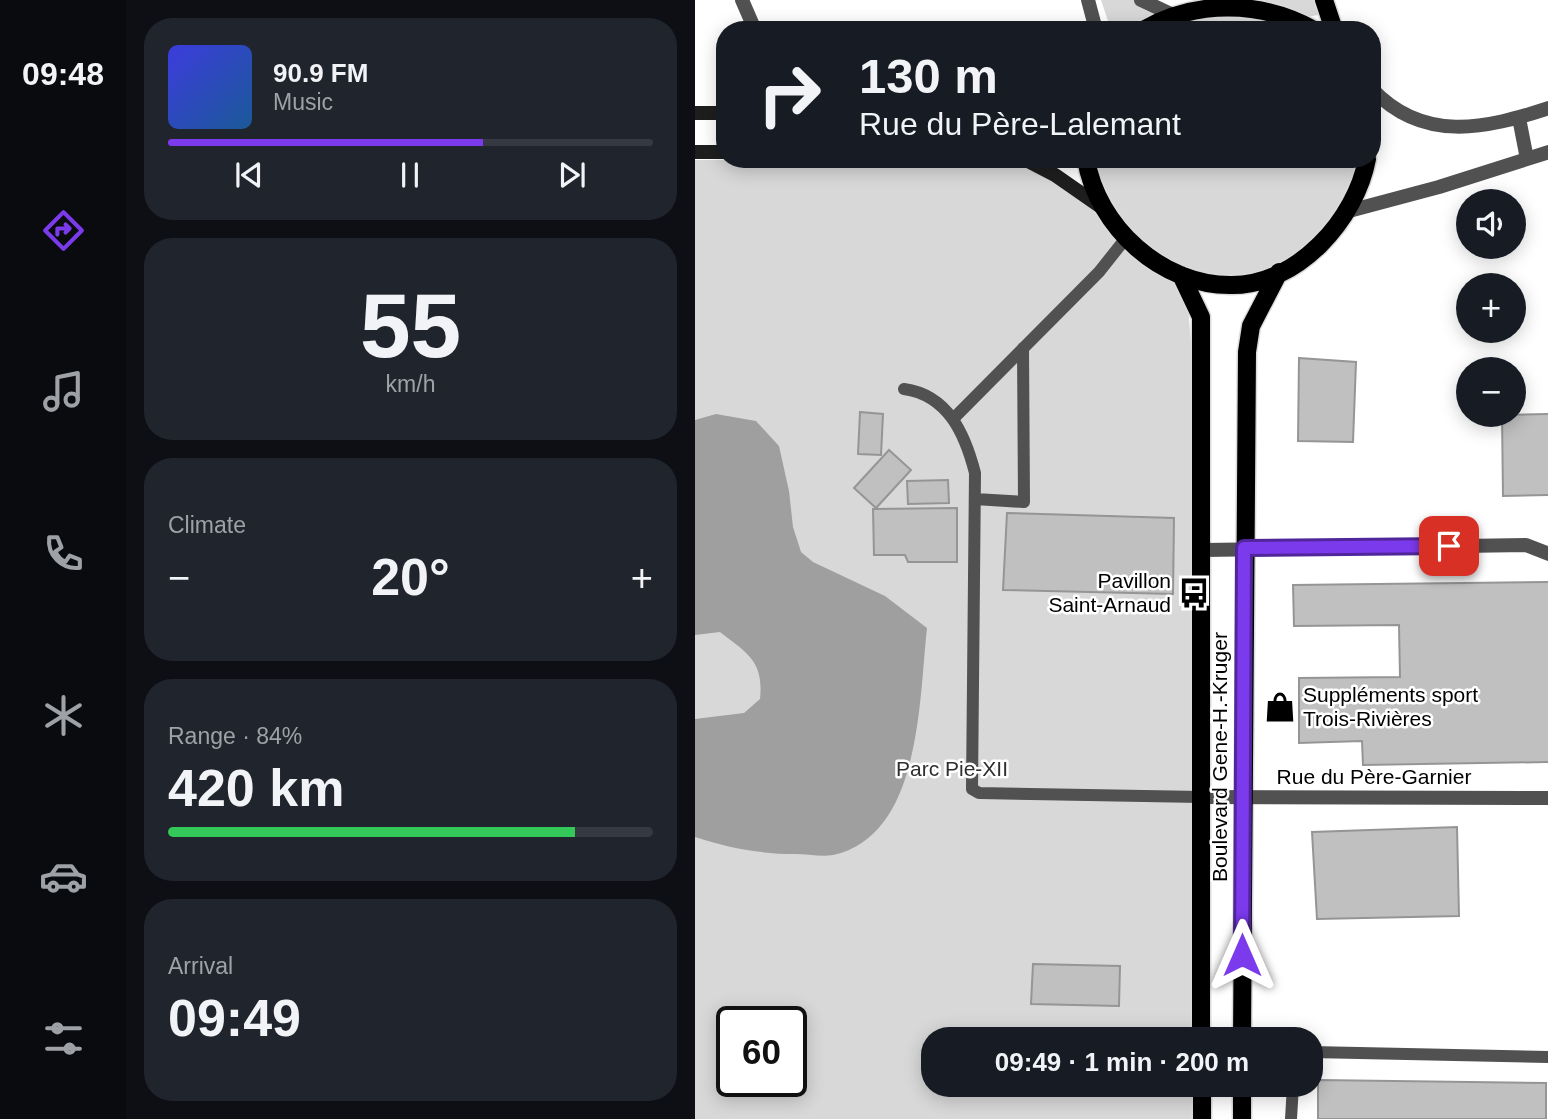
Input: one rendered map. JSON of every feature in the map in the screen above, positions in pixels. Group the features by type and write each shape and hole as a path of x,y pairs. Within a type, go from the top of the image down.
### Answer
{"main road":[{"path":"1324,0 1331,21"},
{"path":"1157,21 1170,13 1199,4 1234,1 1292,16 1300,21"},
{"path":"695,113 716,113"},
{"path":"695,152 716,152"},
{"path":"1042,168 1101,207 1127,238 1149,257 1181,275 1208,284 1234,285 1252,283 1309,255 1349,211 1362,184 1365,168"},
{"path":"1089,168 1101,207"},
{"name":"Boulevard Gene-H.-Kruger","path":"1242,1027 1247,352 1250,326 1279,272"},
{"name":"Boulevard Gene-H.-Kruger","path":"1181,275 1201,317 1204,550 1201,1027"},
{"path":"1202,1097 1202,1119"},
{"path":"1242,1097 1242,1119"}],"street":[{"path":"742,0 752,21"},
{"path":"1088,0 1094,21"},
{"path":"1141,0 1170,13"},
{"path":"1381,96 1402,111 1447,128 1485,126 1548,108"},
{"path":"1519,118 1527,159"},
{"path":"1349,211 1548,152"},
{"path":"1204,550 1526,545 1548,554"},
{"name":"Rue du Père-Garnier","path":"1201,797 1548,798"}],"lane":[{"path":"954,418 1099,272 1127,238"},
{"path":"975,499 1024,502 1023,348"},
{"path":"904,389 918,391 934,399 954,418 967,444 975,473 972,789 979,793 1201,797"},
{"path":"1323,1052 1548,1057"},
{"path":"1291,1119 1292,1097"}],"green space":[{"path":"1101,0 1138,0 1167,13 1155,21 1108,21"},
{"path":"1263,0 1315,0 1319,15 1304,17"},
{"path":"1199,4 1273,21 1164,21"},
{"name":"Parc Pie-XII","path":"695,160 716,160 716,168 1026,168 1057,183 1095,210 1187,295 1200,481 1207,667 1209,1027 921,1027 921,1097 1209,1097 1208,1119 695,1119"},
{"path":"1091,168 1362,168 1349,211 1279,271 1209,283 1146,253 1103,204"}],"shaded area":[{"path":"716,414 756,421 779,446 789,491 793,527 801,552 813,562 885,596 927,628 917,726 900,793 884,821 862,843 833,855 757,852 695,837 695,719 744,713 760,699 761,686 756,667 746,652 720,632 695,635 695,420"}],"building":[{"path":"1299,358 1356,362 1353,442 1298,441"},
{"path":"860,412 883,414 881,455 858,454"},
{"path":"1526,414 1549,414 1549,495 1503,496 1502,427 1526,427"},
{"path":"889,450 911,470 876,508 854,488"},
{"path":"948,480 949,503 908,504 907,481"},
{"path":"957,508 957,562 908,562 905,555 874,555 873,509"},
{"path":"1007,513 1174,518 1173,594 1003,590"},
{"path":"1549,582 1549,762 1363,765 1362,741 1299,743 1299,678 1400,677 1399,625 1294,626 1293,585"},
{"path":"1457,827 1459,916 1317,919 1312,832"},
{"path":"1033,964 1120,966 1119,1006 1031,1004"},
{"path":"1323,1080 1546,1083 1546,1119 1318,1119 1318,1097 1323,1097"}],"place":[{"name":"Pavillon Saint-Arnaud","path":"1194,593"},
{"name":"Suppléments sport Trois-Rivières","path":"1280,707"}],"route":[{"path":"1242,955 1244,548 1449,546"}]}
